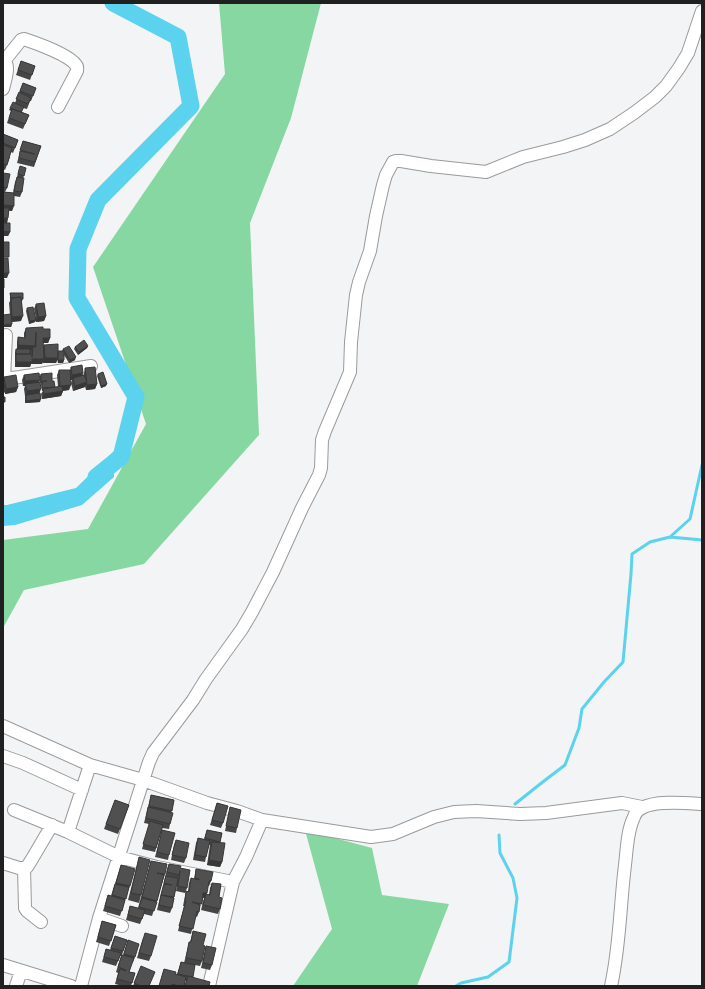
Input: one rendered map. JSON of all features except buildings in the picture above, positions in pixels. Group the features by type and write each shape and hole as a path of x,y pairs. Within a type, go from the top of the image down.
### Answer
{"street":[{"path":"81,986 99,918 153,753 242,629 273,572 302,508 319,475 324,431 350,372 351,342 356,295 370,251 383,185 392,163 401,161 486,172 523,157 557,149 585,140 610,129 655,97 666,86 688,53 702,11"},
{"path":"3,89 7,66 7,62 4,59 21,40 24,39 57,52 77,67 77,71 58,106"},
{"path":"6,335 3,379 91,366"},
{"path":"3,726 90,765 143,780 207,803 237,811 262,820 371,836 393,834 434,817 454,812 476,810 526,814 546,813 622,803 642,807 652,804 669,803 702,804"},
{"path":"3,756 23,763 82,790"},
{"path":"68,832 90,765"},
{"path":"611,986 618,946 628,836 634,816 642,807"},
{"path":"14,810 68,832 119,857 233,882"},
{"path":"209,986 233,882 262,820"},
{"path":"3,863 19,868 26,867 30,863 52,825"},
{"path":"24,868 25,908 41,922"},
{"path":"99,918 122,926"},
{"path":"3,964 71,986"},
{"path":"16,986 21,971"}],"green space":[{"path":"219,3 321,3 291,118 250,223 259,435 144,564 24,590 3,628 3,540 88,529 146,424 93,267 225,74"},
{"path":"305,830 372,848 382,895 449,904 417,986 293,986 332,929"}],"water":[{"path":"114,451 114,477 82,505 15,525 3,526 3,505 76,488"}],"waterway":[{"path":"96,477 121,457 136,397 77,298 78,249 98,200 191,106 178,37 113,3"},
{"path":"670,537 690,519 702,465"},
{"path":"515,804 565,765 579,728 582,709 623,662 632,554 650,542 670,537 702,540"},
{"path":"456,986 461,983 488,977 509,962 517,898 513,878 500,853 499,835"}]}
